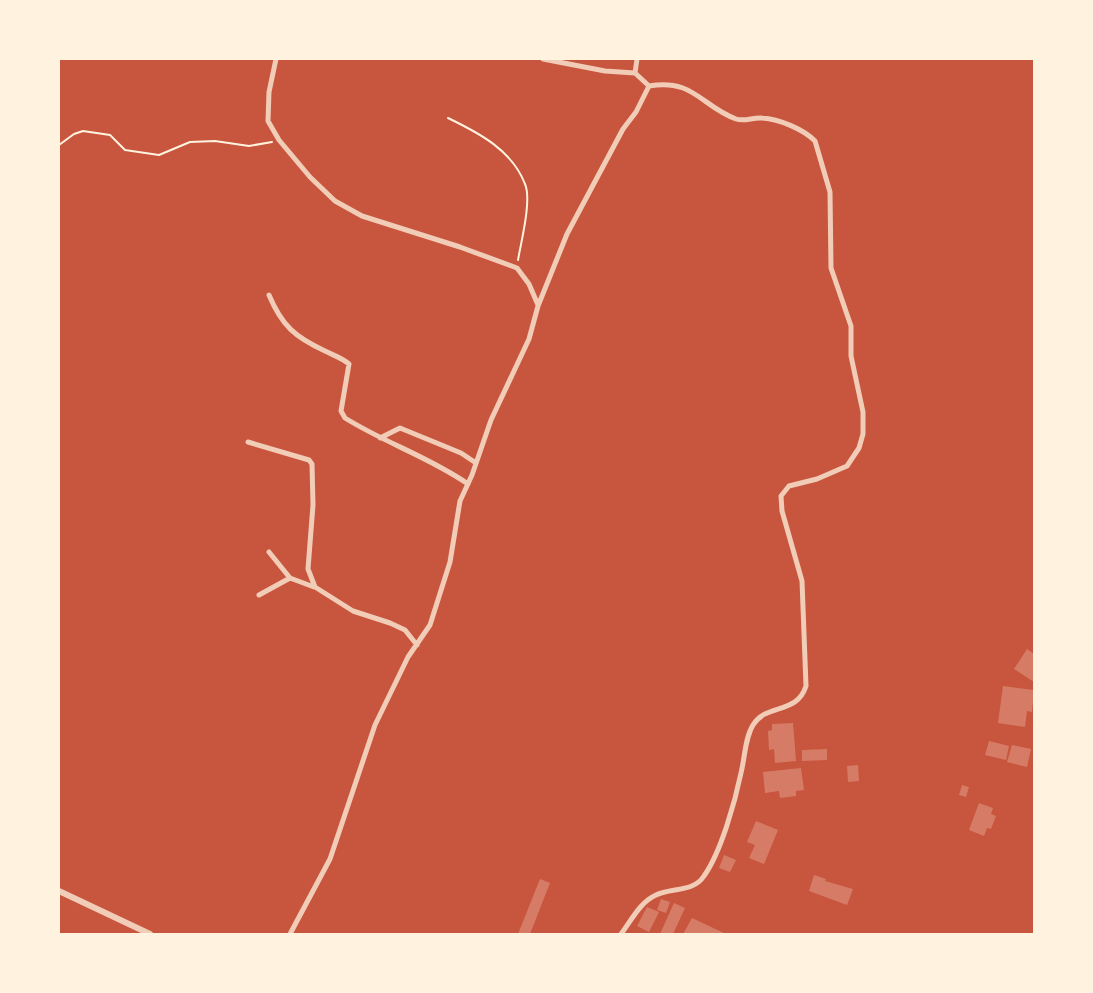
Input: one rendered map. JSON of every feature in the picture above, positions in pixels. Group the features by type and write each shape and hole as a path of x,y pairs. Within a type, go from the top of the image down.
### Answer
{"street":[{"path":"276,59 269,92 267,114 279,140 318,186 348,210 517,268 529,284 538,306"},
{"path":"543,59 606,71 635,73 649,86"},
{"path":"635,73 638,59"},
{"path":"621,934 643,904 652,897 657,894 693,886 703,878 716,855 740,780 751,727 762,716 796,702 804,692 806,686 802,581 782,511 781,496 789,486 818,479 847,466 859,448 864,423 851,356 850,326 831,268 830,192 815,141 776,121 762,118 737,119 677,85 662,84 649,86"},
{"path":"290,934 330,859 375,725 417,645 430,625 448,570 460,501 476,463 490,420 529,340 538,306 573,222 623,129 636,112 649,86"},
{"path":"269,295 288,329 305,342 349,364 342,415 380,438 437,464 468,484"},
{"path":"380,438 400,428 461,453 476,463"},
{"path":"248,442 309,460 312,464 313,504 308,569 315,587"},
{"path":"269,552 290,578 315,587 352,611 405,630 417,645"},
{"path":"260,595 290,578"},
{"path":"59,890 150,934"}],"path":[{"path":"448,118 492,142 504,151 526,185 525,226 517,268"},
{"path":"59,145 74,134 84,131 110,135 125,150 158,155 190,142 215,141 249,146 279,140"}],"building":[{"path":"1027,649 1034,654 1034,682 1014,669"},
{"path":"1003,686 1034,690 1032,712 1027,711 1025,727 998,723"},
{"path":"793,723 796,761 775,763 774,749 769,750 768,731 772,730 772,724"},
{"path":"989,741 1009,746 1006,760 985,755"},
{"path":"1012,745 1031,749 1027,767 1007,762"},
{"path":"827,749 827,760 802,761 802,750"},
{"path":"858,765 859,781 848,782 847,766"},
{"path":"801,768 804,790 796,791 796,796 780,798 779,791 765,793 763,772"},
{"path":"962,785 969,787 966,797 959,795"},
{"path":"979,803 993,808 991,814 996,816 991,829 987,828 984,836 969,830"},
{"path":"756,821 778,830 764,864 749,858 755,845 747,842"},
{"path":"724,855 736,860 730,872 719,868"},
{"path":"814,875 826,879 825,881 853,889 847,905 809,891"},
{"path":"540,879 550,883 530,934 518,934"},
{"path":"661,899 670,902 666,913 657,910"},
{"path":"674,903 685,908 673,934 660,934"},
{"path":"647,907 659,912 649,932 637,926"},
{"path":"692,918 726,934 683,934"}]}
